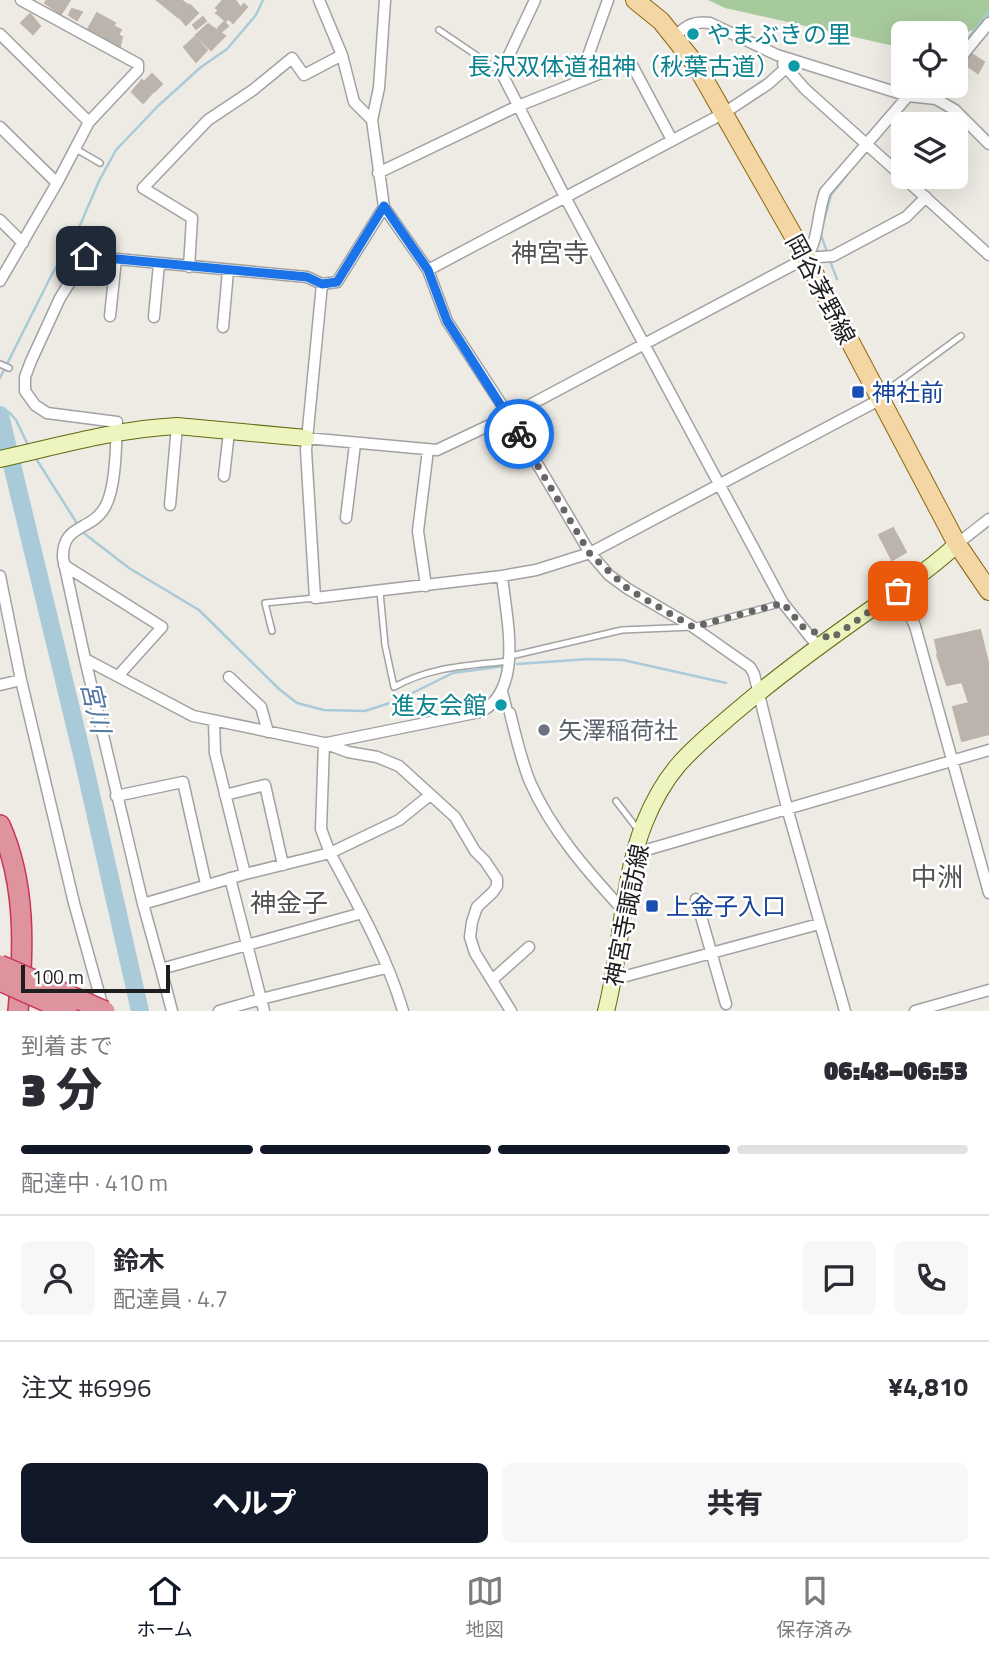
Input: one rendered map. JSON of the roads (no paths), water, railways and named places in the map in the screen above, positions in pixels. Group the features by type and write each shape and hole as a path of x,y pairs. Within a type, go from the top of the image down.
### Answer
{"highway":[{"path":"0,825 18,887 23,959 18,1011"},
{"path":"0,863 7,889 11,945 8,1011"},
{"path":"0,956 33,972 46,987"},
{"path":"0,965 105,1011"},
{"path":"0,981 67,1011"}],"main road":[{"name":"岡谷茅野線","path":"635,0 655,15 675,36 696,65 806,258 880,398 964,538 989,591"},
{"path":"0,459 79,441 177,426 306,438"},
{"name":"神宮寺諏訪線","path":"606,1011 615,979 623,910 641,833 675,767 696,745 757,694 898,591 964,538"}],"street":[{"path":"0,281 89,122 138,70 138,64 21,0"},
{"path":"319,0 342,55 354,102 372,120"},
{"path":"385,0 379,88 372,120 384,206 428,270 447,321 509,416 590,554 628,589 693,627 750,667 756,680 757,694 787,808 845,1011"},
{"path":"535,0 501,72 565,197 783,603 803,627 825,643"},
{"path":"596,75 588,55 608,0"},
{"path":"675,36 689,24 698,21 710,23 777,55 891,91"},
{"path":"968,48 989,23"},
{"path":"0,34 89,122"},
{"path":"189,267 192,218 143,188 208,120 253,90 292,58 304,75 342,55"},
{"path":"777,55 805,89 891,166"},
{"path":"378,173 518,106 624,64 632,65 672,140"},
{"path":"428,270 724,113 768,84 786,68"},
{"path":"806,258 812,248 825,192 906,98"},
{"path":"928,98 948,105 989,144"},
{"path":"0,127 57,183"},
{"path":"917,189 989,255"},
{"path":"306,438 428,450 448,446 806,258 833,256 906,217 926,197"},
{"path":"172,1011 116,796 64,565 63,542 71,532 103,511 110,498 117,422 47,413 29,398 25,391 25,377 60,298 86,256 307,277 322,284 337,282 384,206"},
{"path":"0,220 23,243"},
{"path":"110,316 116,259"},
{"path":"154,317 159,264"},
{"path":"223,327 229,271"},
{"path":"322,284 306,438 314,598 502,576 536,570 590,554 880,398"},
{"path":"170,505 177,426"},
{"path":"224,476 229,432"},
{"path":"346,517 355,444"},
{"path":"426,586 418,531 428,450"},
{"path":"964,538 989,519"},
{"path":"64,565 162,627 118,677"},
{"path":"0,576 3,608 74,904 105,1011"},
{"path":"324,743 480,712 491,707 505,689 510,659 502,576"},
{"path":"898,591 915,625 989,893"},
{"path":"85,659 193,716 324,743 348,752 377,757 399,766 455,817 475,851 497,879 493,892 477,907 470,937 475,953 511,1011"},
{"path":"229,677 261,707 268,732"},
{"path":"0,685 21,680"},
{"path":"510,713 520,755 544,809 561,836 623,910"},
{"path":"214,721 215,753 246,874"},
{"path":"324,743 321,829 330,853 397,989 403,1011"},
{"path":"636,853 989,750"},
{"path":"116,796 183,782 206,884"},
{"path":"225,794 265,785 283,865"},
{"path":"143,904 206,884 330,853 399,820 430,795"},
{"path":"230,878 262,1005"},
{"path":"696,900 726,1004"},
{"path":"162,969 362,914"},
{"path":"615,979 819,924"},
{"path":"492,980 529,947"},
{"path":"219,1011 262,1005 386,968"},
{"path":"915,1011 989,990"}],"lane":[{"path":"439,30 501,72"},
{"path":"74,148 100,163"},
{"path":"880,398 961,335"},
{"path":"0,364 9,368"},
{"path":"380,592 385,645 394,687 414,676 438,669 510,659 621,630 693,627 783,603"},
{"path":"272,631 265,603 314,598"},
{"path":"505,689 510,713"},
{"path":"616,801 641,833"}],"waterway":[{"path":"0,378 116,150 158,106 201,67 227,49 256,15 263,0"},
{"path":"968,38 989,12"},
{"path":"822,228 831,195 847,175"},
{"path":"821,235 828,255"},
{"path":"830,261 837,279"},
{"path":"0,412 9,412 16,420 28,445"},
{"name":"宮川","path":"0,415 83,759 140,1011"},
{"path":"35,457 78,525"},
{"path":"81,531 129,568 199,610 279,689 297,703 324,710 365,711 396,701 453,673 504,666"},
{"path":"517,664 589,659 623,660 726,683"}],"place":[{"name":"やまぶきの里","path":"693,34"},
{"name":"長沢双体道祖神（秋葉古道）","path":"794,66"},
{"name":"神社前","path":"858,392"},
{"name":"進友会館","path":"501,705"},
{"name":"矢澤稲荷社","path":"544,730"},
{"name":"上金子入口","path":"652,906"}],"district":[{"name":"神宮寺","path":"550,252"},
{"name":"中洲","path":"937,876"},
{"name":"神金子","path":"289,902"}]}
